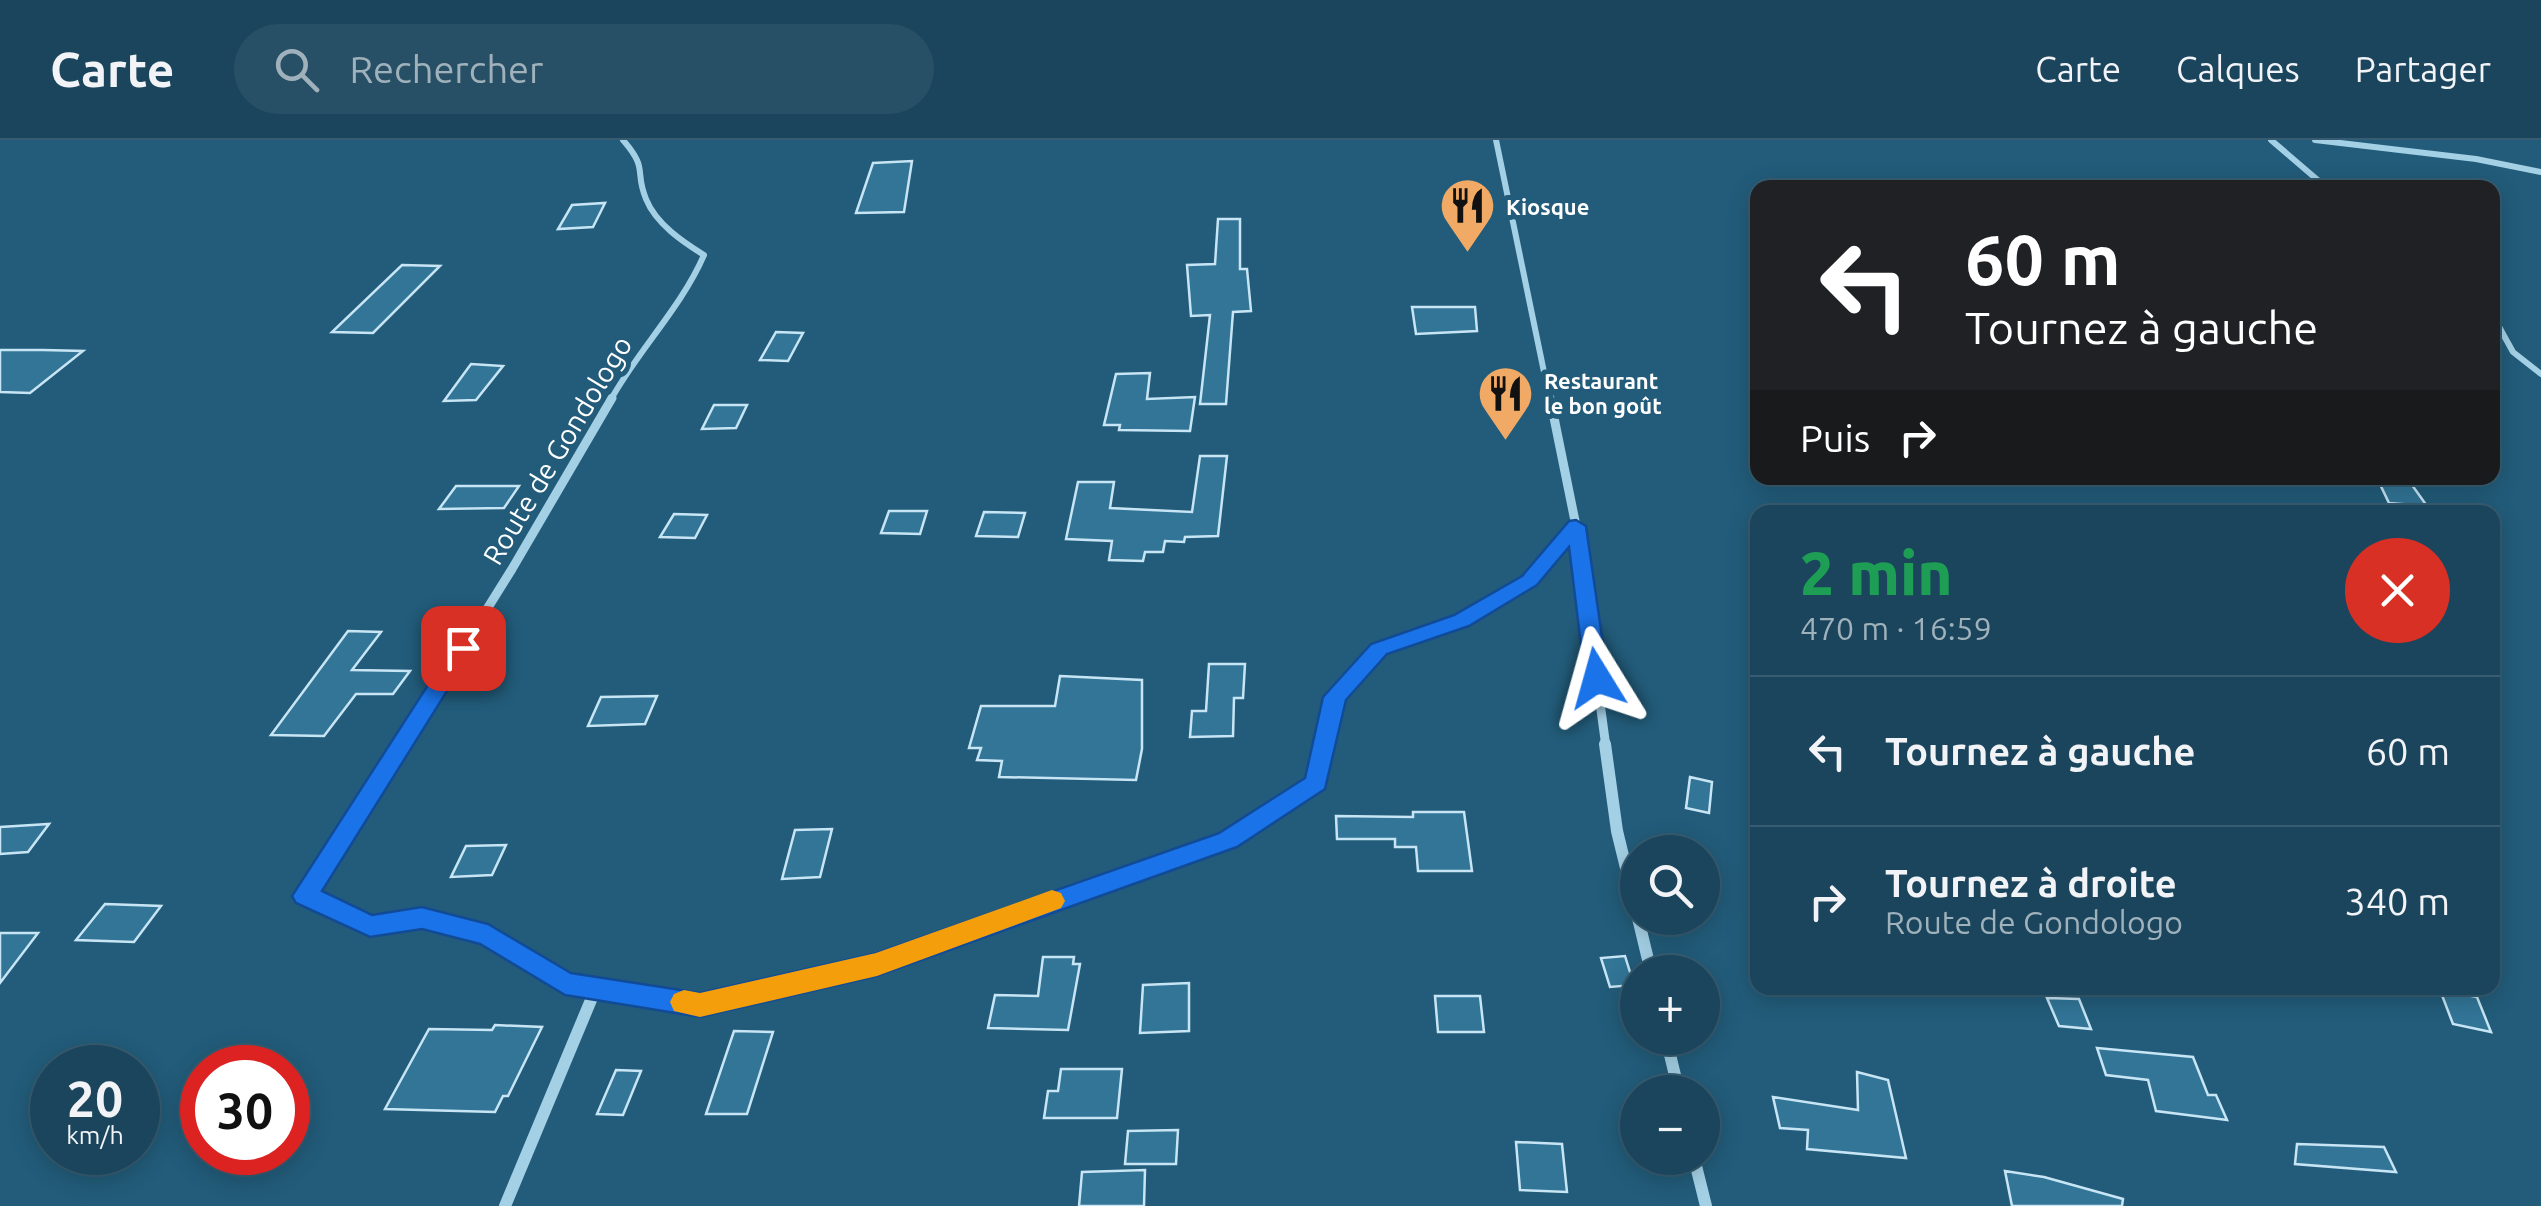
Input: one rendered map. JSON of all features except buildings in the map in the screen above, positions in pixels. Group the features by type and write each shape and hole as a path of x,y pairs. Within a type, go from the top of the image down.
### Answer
{"street":[{"name":"Route de Gondologo","path":"596,988 565,984 488,935 422,918 370,926 306,896 513,570 583,455 631,363 697,274 704,255 658,218 644,198 640,160 623,140"},
{"path":"1496,140 1576,526 1620,843"},
{"path":"2271,140 2318,180"},
{"path":"2314,140 2476,159 2541,172"},
{"path":"2500,328 2513,352 2541,374"},
{"path":"505,1206 596,988 700,1005 877,965 1228,840 1316,783 1334,697 1379,649 1462,620 1529,580 1576,526"},
{"path":"1698,1175 1706,1206"}],"slow traffic":[{"path":"684,1002 700,1005 877,965 1052,901"}],"place":[{"name":"Kiosque","path":"1467,255"},
{"name":"Restaurant le bon goût","path":"1505,442"}],"route":[{"path":"463,648 306,896 370,926 422,918 488,935 565,984 700,1005 877,965 1228,840 1316,783 1334,697 1379,649 1462,620 1529,580 1576,526 1597,678"}]}
